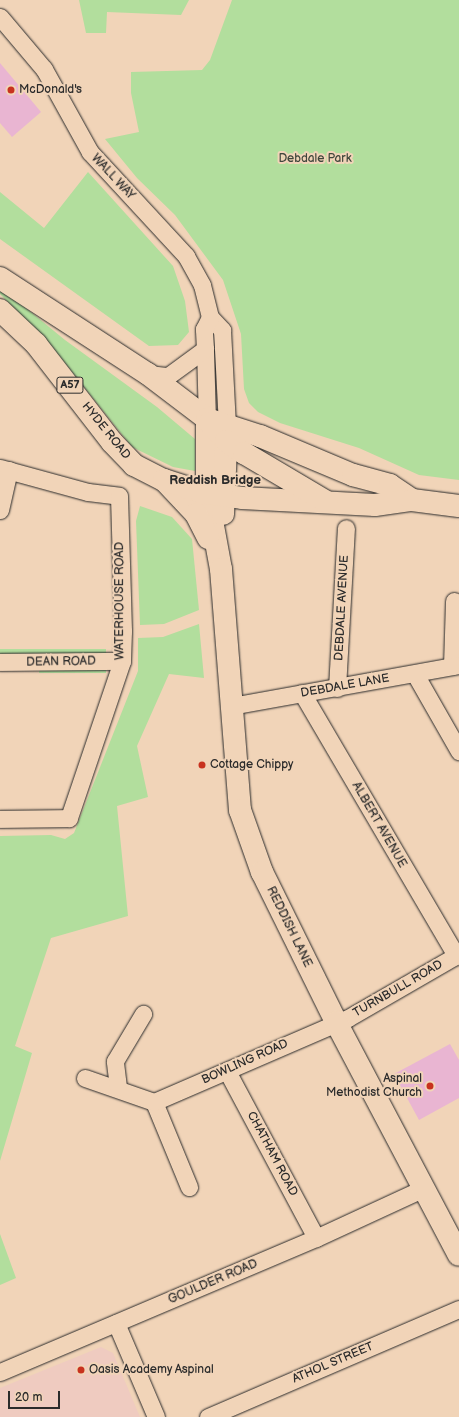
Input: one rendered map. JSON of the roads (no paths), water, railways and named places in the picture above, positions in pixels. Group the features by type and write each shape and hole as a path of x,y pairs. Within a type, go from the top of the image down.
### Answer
{"main road":[{"path":"0,278 86,336 163,377 207,419 227,434"},
{"name":"HYDE ROAD","path":"0,310 36,344 112,442 134,465 164,480 210,493 328,502 394,505 412,500 459,506"},
{"path":"207,419 210,493"},
{"name":"HYDE ROAD","path":"227,434 260,436 346,472 390,485 412,500"},
{"name":"WALL WAY","path":"210,493 227,434"},
{"name":"A57","path":"227,434 328,502"},
{"path":"164,480 196,514 221,569"},
{"name":"REDDISH LANE","path":"210,493 221,569 240,810 262,872 336,1022 459,1255"}],"street":[{"name":"WALL WAY","path":"0,17 44,69 90,152 186,256 202,285 210,317 222,330 227,434"},
{"path":"207,419 204,329 210,317"},
{"path":"163,377 205,349"},
{"path":"0,510 5,469"},
{"name":"WATERHOUSE ROAD","path":"0,819 69,818 122,661 119,496 88,492 5,469"},
{"name":"DEBDALE AVENUE","path":"338,688 346,528"},
{"path":"454,601 455,666"},
{"name":"DEAN ROAD","path":"0,662 122,661"},
{"name":"DEBDALE LANE","path":"231,706 455,666"},
{"path":"415,674 459,751"},
{"name":"ALBERT AVENUE","path":"302,694 458,955"},
{"name":"TURNBULL ROAD","path":"336,1022 458,955"},
{"path":"118,1087 115,1061 143,1014"},
{"name":"BOWLING ROAD","path":"154,1102 336,1022"},
{"name":"CHATHAM ROAD","path":"227,1071 316,1238"},
{"path":"85,1078 118,1087 154,1102 189,1188"},
{"name":"GOULDER ROAD","path":"0,1372 316,1238 424,1188"},
{"name":"ATHOL STREET","path":"208,1417 459,1309"},
{"path":"116,1323 156,1417"}],"place":[{"name":"McDonald's","path":"11,90"},
{"name":"Cottage Chippy","path":"202,765"},
{"name":"Aspinal Methodist Church","path":"430,1086"},
{"name":"Oasis Academy Aspinal","path":"81,1370"}],"district":[{"name":"Reddish Bridge","path":"215,480"}],"park label":[{"name":"Debdale Park","path":"315,159"}]}
